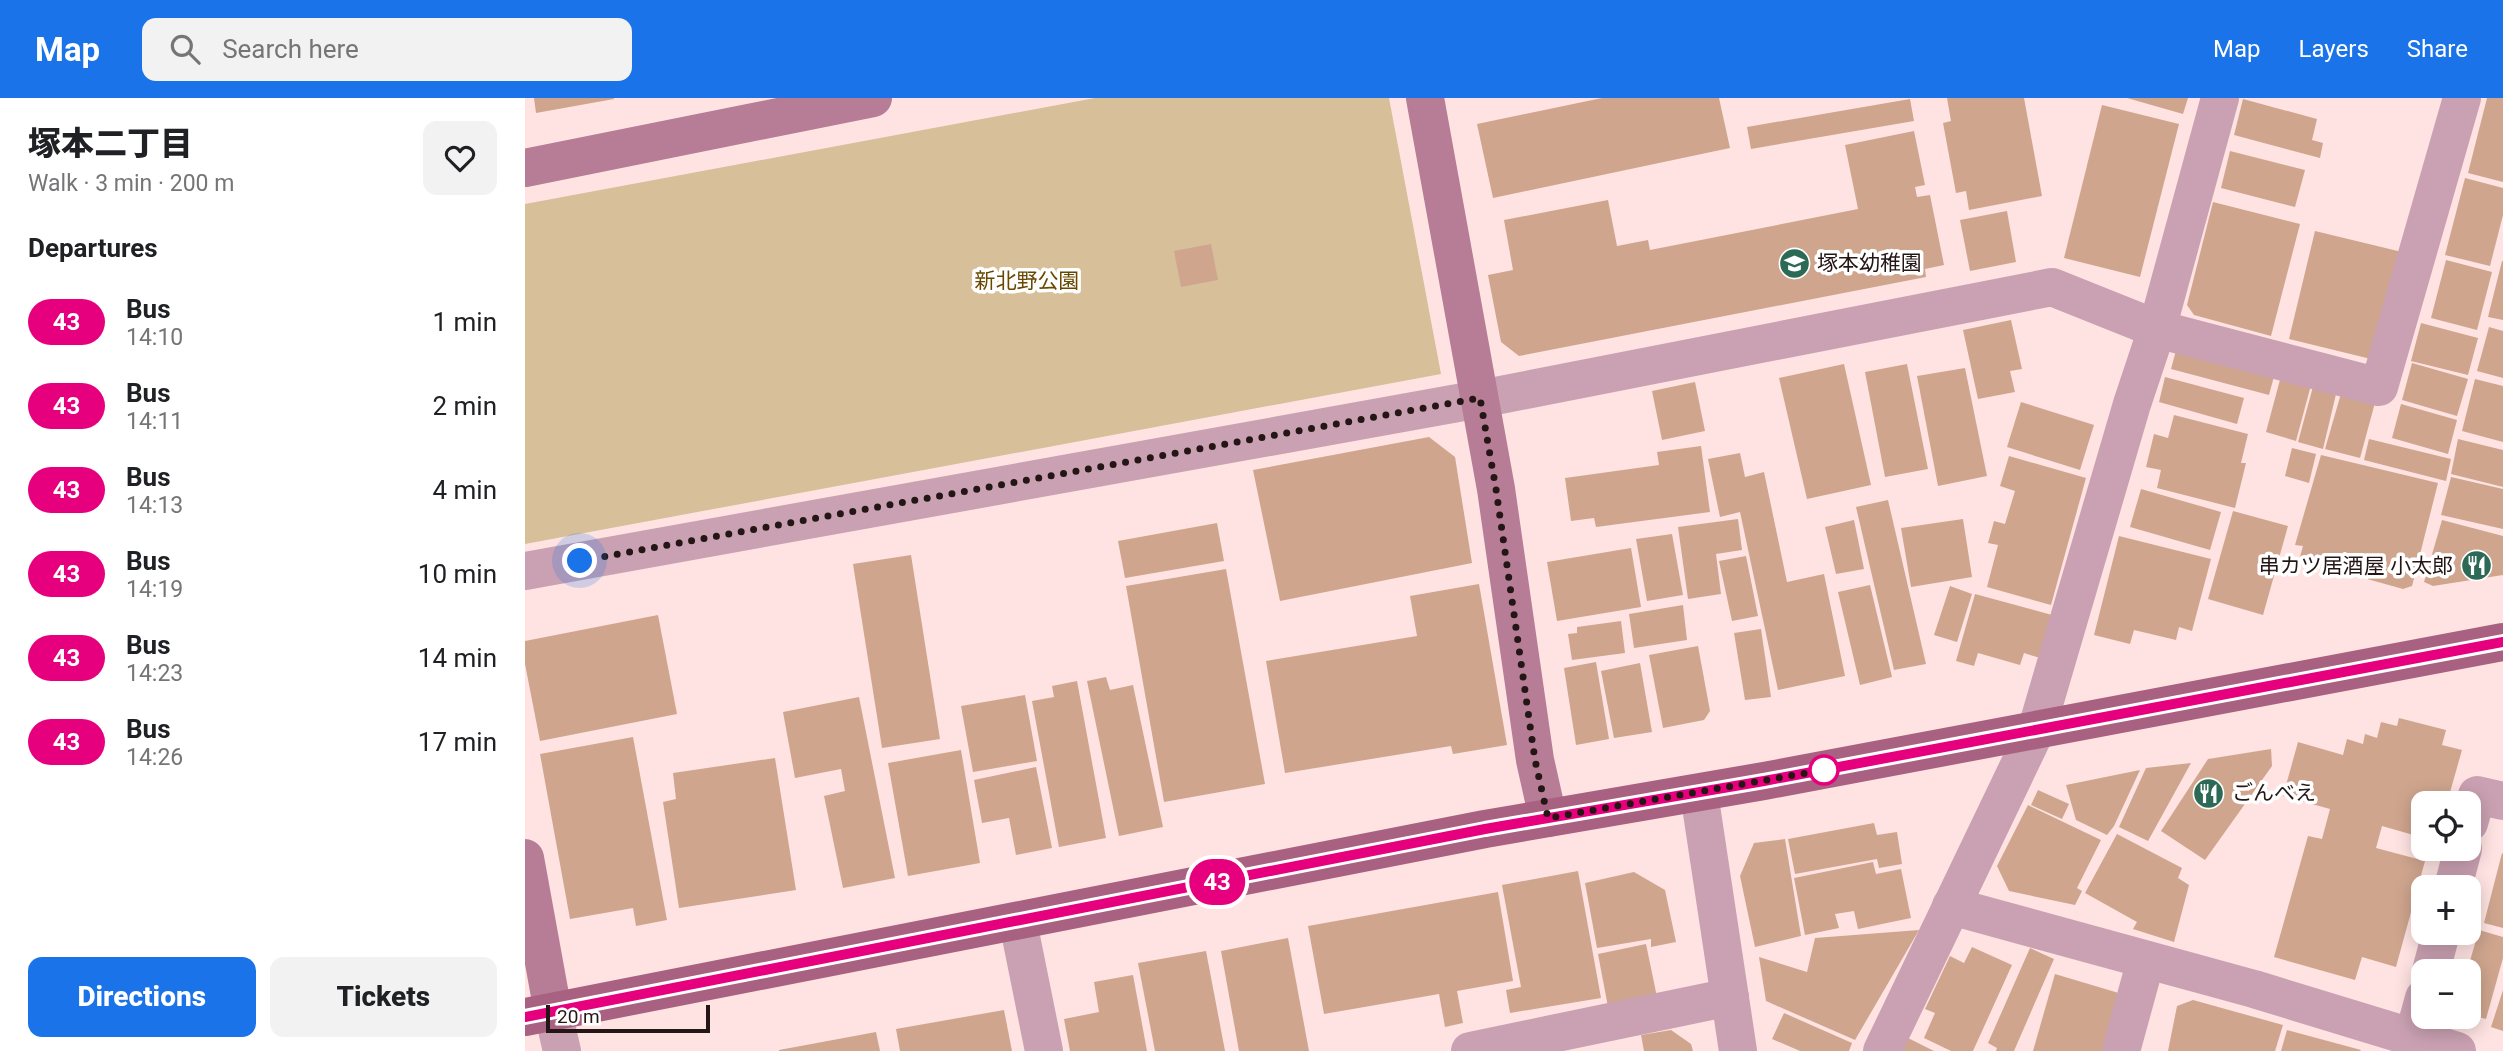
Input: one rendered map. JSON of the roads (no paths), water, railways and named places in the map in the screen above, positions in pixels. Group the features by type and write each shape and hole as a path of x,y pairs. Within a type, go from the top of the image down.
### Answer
{"main road":[{"path":"539,1014 1548,818 1699,793 2503,642"}],"street":[{"path":"525,168 873,98"},
{"path":"1425,98 1496,489 1535,760 1548,818"},
{"path":"1882,1051 2037,728 2132,404 2157,329 2220,98"},
{"path":"525,571 1480,398 2052,287 2157,329 2379,387 2462,98"},
{"path":"1699,793 1738,1051"},
{"path":"2481,796 2503,801"},
{"path":"525,858 539,1014 562,1051"},
{"path":"1951,906 2254,989 2457,1051"},
{"path":"1018,922 1044,1051"},
{"path":"2121,1051 2146,960"},
{"path":"1471,1051 1730,997"},
{"path":"2413,1038 2415,1029"}],"place":[{"name":"塚本幼稚園","path":"1794,263"},
{"name":"串カツ居酒屋 小太郎","path":"2476,566"},
{"name":"ごんべえ","path":"2209,793"}],"park label":[{"name":"新北野公園","path":"1027,281"}]}
